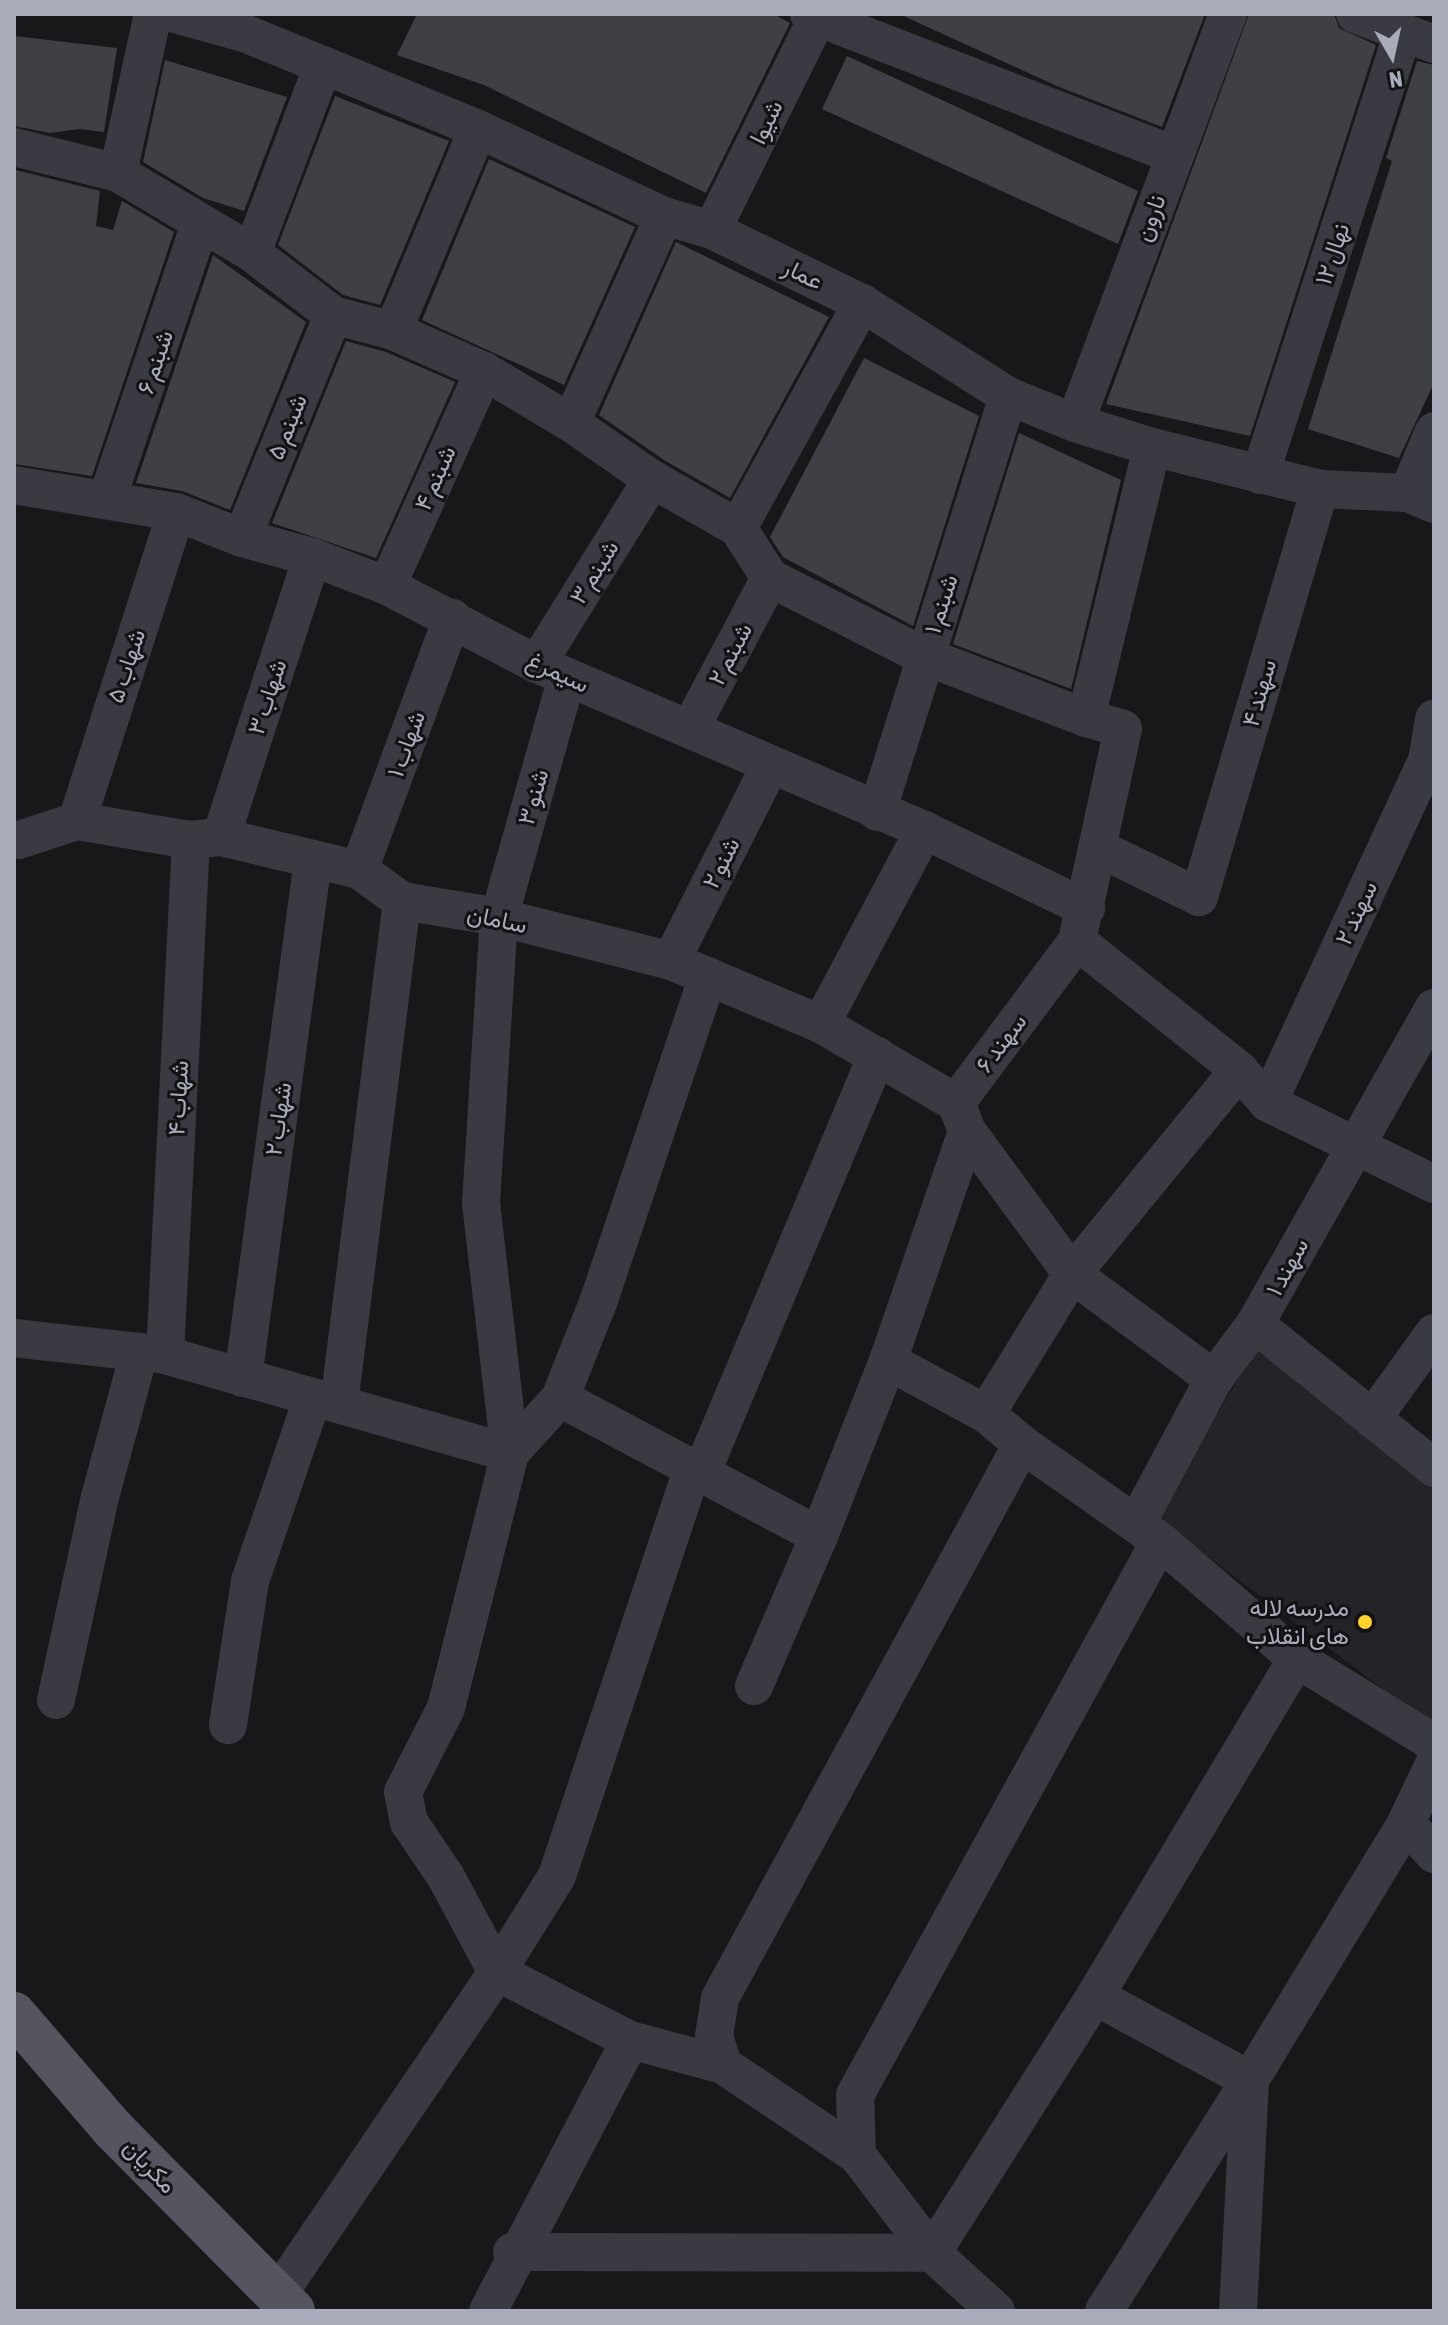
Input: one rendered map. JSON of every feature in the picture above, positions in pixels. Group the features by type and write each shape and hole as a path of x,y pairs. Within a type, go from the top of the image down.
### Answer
{"main road":[{"name":"مکریان","path":"14,2014 113,2129 285,2304"}],"street":[{"path":"118,173 153,14"},
{"name":"عمار","path":"175,14 248,24 323,65 478,129 664,216 712,230 862,303 1008,396 1075,423 1152,447 1320,489 1421,498"},
{"name":"نارون","path":"1075,423 1228,14"},
{"path":"1355,14 1418,38"},
{"path":"815,15 1174,155"},
{"name":"شیوا","path":"712,230 815,15"},
{"name":"نهال ۱۲","path":"1260,475 1418,38"},
{"path":"252,253 323,65"},
{"path":"393,331 478,129"},
{"path":"14,147 118,173 252,253 333,315 393,331 484,371 571,423 652,479 738,528 770,578 924,656 1086,718 1152,447"},
{"path":"571,423 664,216"},
{"name":"شبنم ۶","path":"107,499 200,224"},
{"path":"738,528 862,303"},
{"name":"شبنم ۵","path":"242,538 333,315"},
{"name":"شبنم ۴","path":"387,586 484,371"},
{"name":"شبنم ۱","path":"877,812 1008,396"},
{"path":"1421,498 1434,431"},
{"name":"شبنم ۳","path":"552,671 652,479"},
{"name":"سیمرغ","path":"14,485 176,512 242,538 312,557 387,586 552,671 924,830 1082,925 1239,1070 1268,1103"},
{"name":"سهند ۴","path":"1098,848 1199,897 1320,489"},
{"name":"شهاب ۵","path":"77,821 176,512"},
{"name":"شهاب ۳","path":"206,839 312,557"},
{"name":"شبنم ۲","path":"690,729 770,578"},
{"name":"شهاب ۱","path":"359,870 452,618"},
{"name":"شنو ۳","path":"510,1453 481,1203 499,917 552,671"},
{"name":"سهند ۶","path":"754,1686 819,1536 888,1361 962,1117 1082,925 1123,729 1086,718"},
{"name":"سهند ۲","path":"1268,1103 1427,761 1434,719"},
{"name":"شنو ۲","path":"671,961 770,766"},
{"name":"سامان","path":"16,842 77,821 206,839 359,870 402,901 499,917 671,961 708,976 821,1024 877,1055 962,1117"},
{"path":"821,1024 924,830"},
{"name":"شهاب ۴","path":"56,1700 100,1497 152,1354 206,839"},
{"name":"شهاب ۲","path":"243,1378 313,860"},
{"path":"228,1725 250,1581 326,1401 402,901"},
{"path":"708,976 597,1305 560,1398 510,1453 446,1708 403,1792 409,1822 446,1877 497,1972 630,2040 723,2065 857,2155 932,2253 996,2311"},
{"name":"سهند ۱","path":"857,2155 855,2095 1148,1532 1214,1379 1255,1324 1434,1008"},
{"path":"285,2304 557,1876 696,1471 877,1055"},
{"path":"986,1414 1072,1274 1239,1070"},
{"path":"1268,1103 1354,1148 1434,1184"},
{"path":"962,1117 1072,1274 1214,1379"},
{"path":"1255,1324 1434,1468"},
{"path":"1372,1419 1434,1333"},
{"path":"14,1338 152,1354 510,1453"},
{"path":"888,1361 986,1414 1022,1444 1148,1532 1297,1659 1434,1743"},
{"path":"560,1398 819,1536"},
{"path":"723,2065 714,2036 720,1998 1022,1444"},
{"path":"932,2253 1095,1996 1297,1659"},
{"path":"1104,2311 1250,2080 1406,1823 1434,1764"},
{"path":"1406,1823 1434,1854"},
{"path":"1095,1996 1250,2080"},
{"path":"488,2311 516,2252 630,2040"},
{"path":"1238,2311 1250,2080"},
{"path":"516,2252 932,2253"}],"shaded area":[{"name":"مدرسه لاله های انقلاب","path":"1256,1349 1434,1481 1434,1728 1156,1517"}],"building":[{"path":"417,14 773,14 790,23 706,193 484,85 397,55"},
{"path":"899,14 1205,14 1162,127 1057,86"},
{"path":"1249,14 1334,14 1339,28 1376,45 1250,436 1106,404"},
{"path":"14,36 117,48 104,132 79,129 50,133 14,126"},
{"path":"847,56 1138,191 1118,244 822,109"},
{"path":"165,60 287,97 244,211 203,198 143,162"},
{"path":"1417,61 1434,65 1434,383 1399,458 1308,429 1392,161 1386,158"},
{"path":"335,96 449,141 380,305 343,295 278,245"},
{"path":"489,159 635,227 564,385 422,320"},
{"path":"16,170 100,191 96,226 113,230 122,201 174,232 92,476 14,464"},
{"path":"676,242 829,317 730,498 664,460 599,415"},
{"path":"213,255 306,322 230,510 182,491 136,483"},
{"path":"346,341 386,352 455,382 376,558 272,523"},
{"path":"864,358 979,416 913,626 783,557 770,537"},
{"path":"1019,433 1121,480 1071,689 953,644"}],"place":[{"name":"مدرسه لاله های انقلاب","path":"1365,1622"}]}
